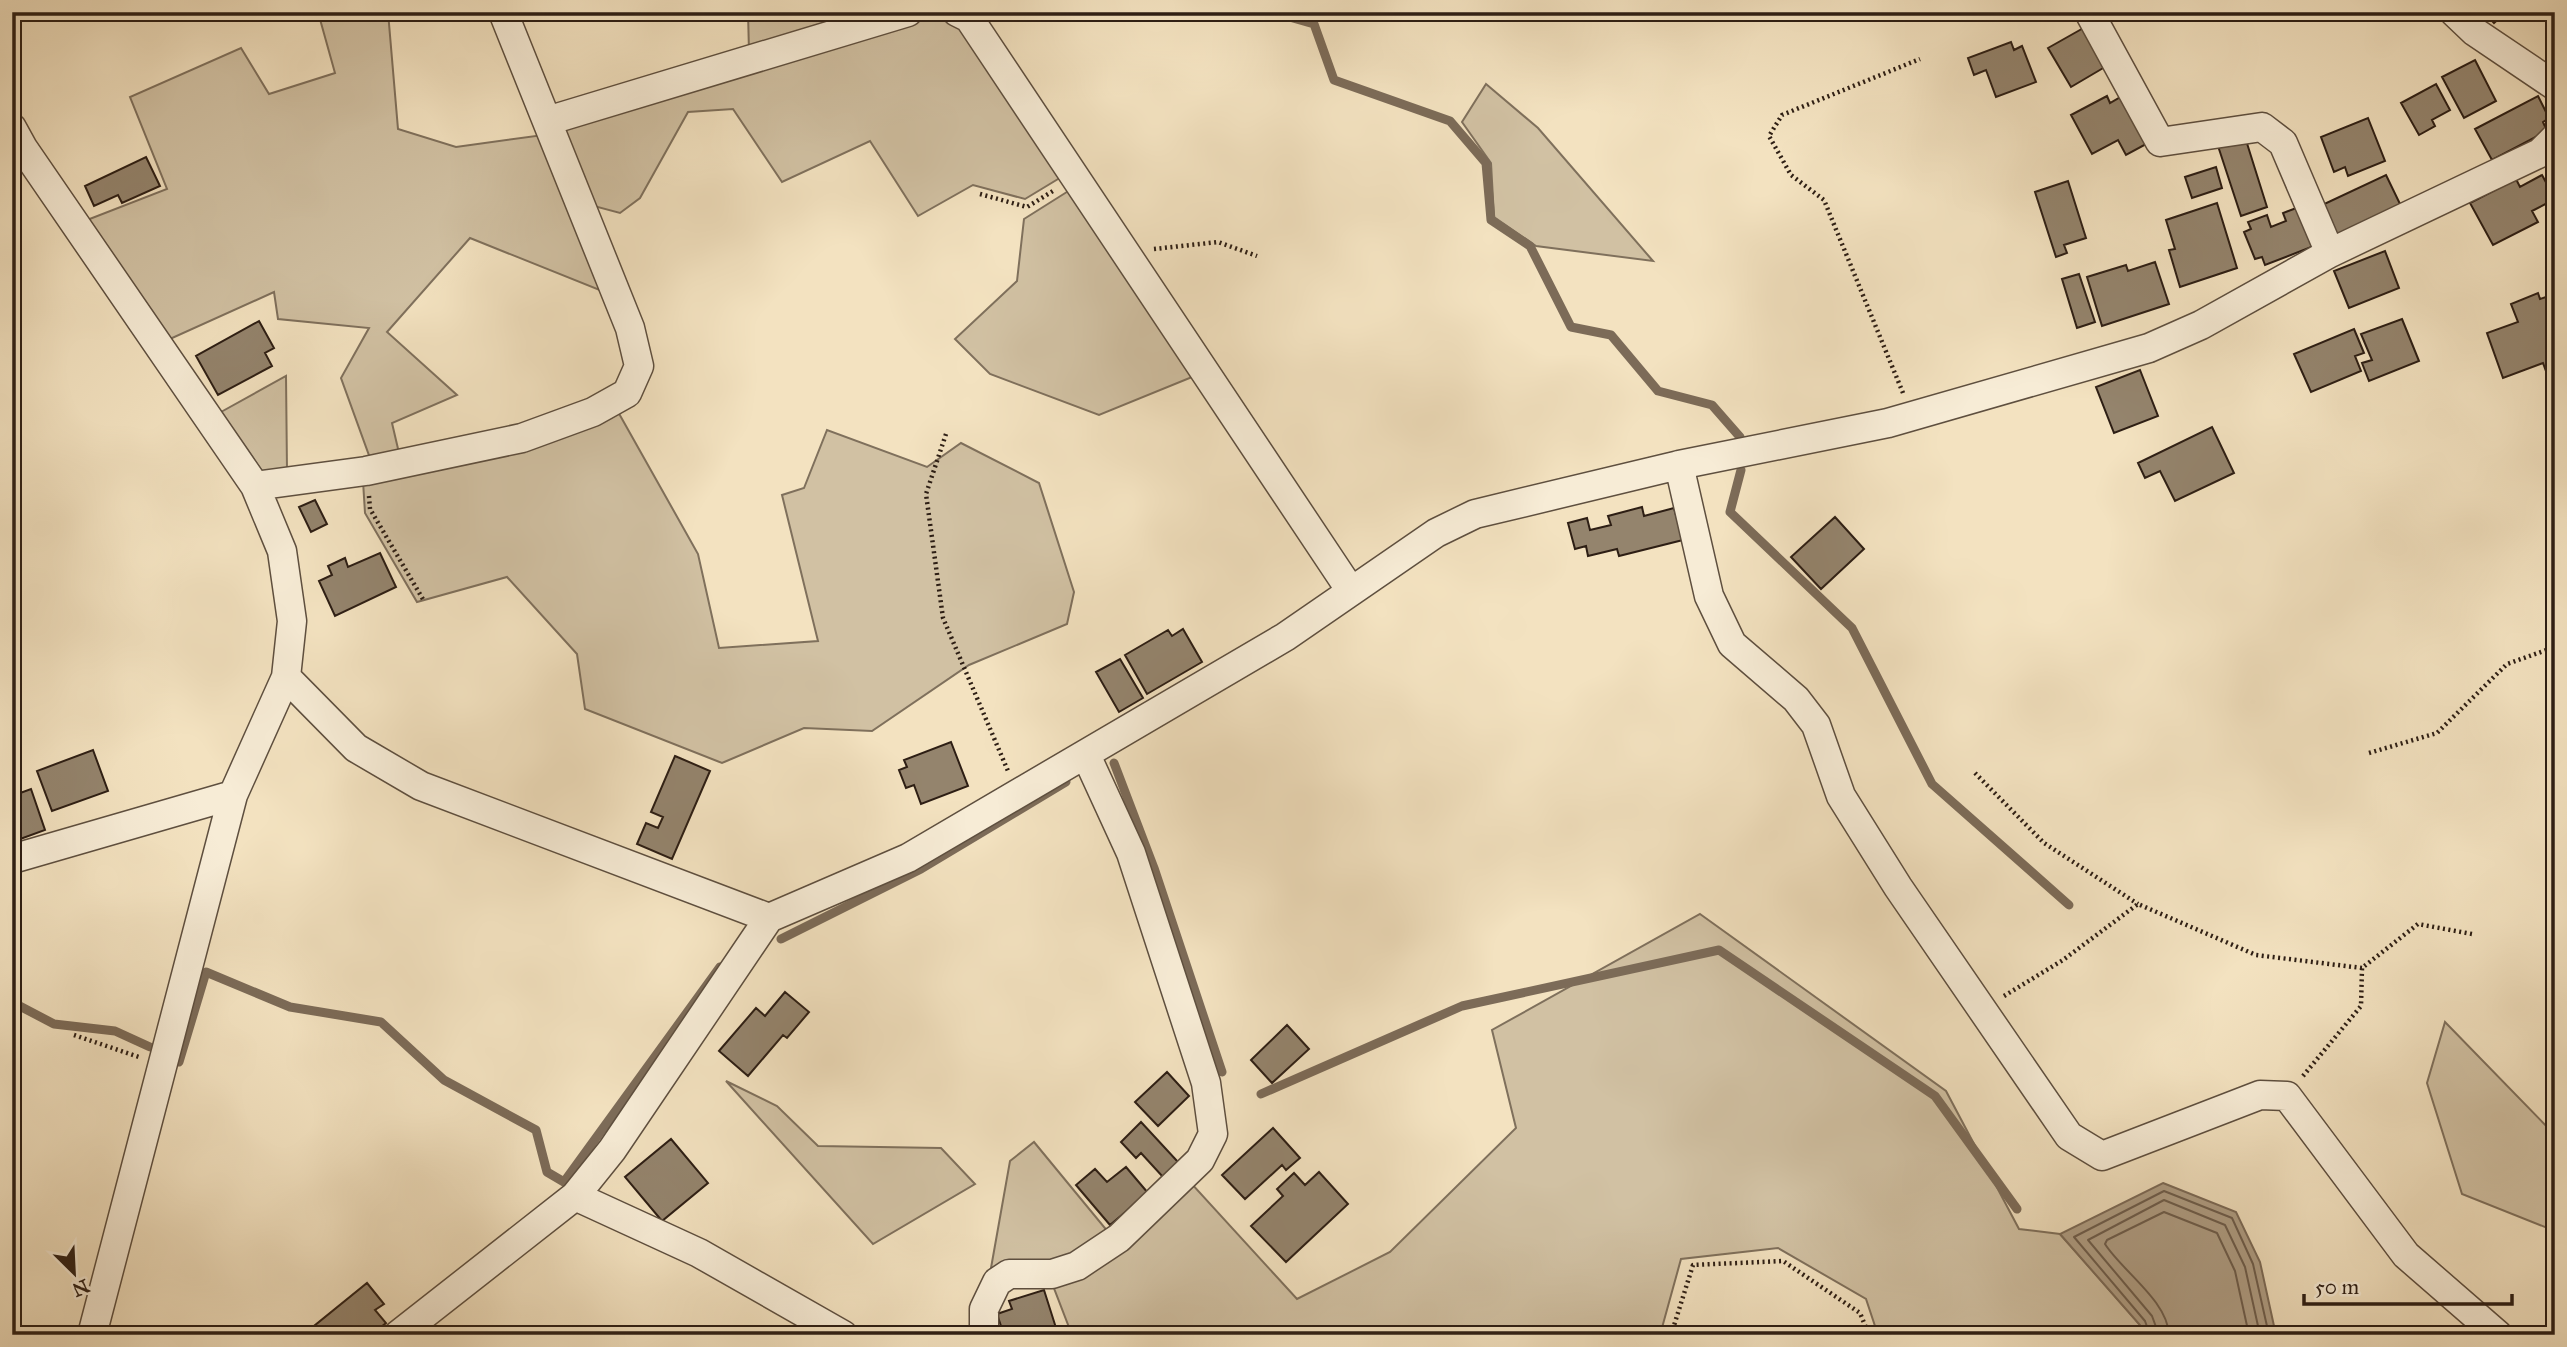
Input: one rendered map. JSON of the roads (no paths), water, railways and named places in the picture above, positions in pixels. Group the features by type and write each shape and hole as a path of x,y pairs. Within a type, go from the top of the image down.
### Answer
{"street":[{"path":"255,486 366,471 522,438 593,412 627,393 639,366 630,328 503,12"},
{"path":"547,121 908,12"},
{"path":"957,12 969,18 1351,591"},
{"path":"2089,12 2160,142 2262,127 2283,143 2330,253"},
{"path":"2454,12 2475,32 2555,86"},
{"path":"12,128 23,148 255,486 282,551 292,621 286,677 233,795 92,1335"},
{"path":"398,1335 575,1196 619,1139 769,918 908,858 1285,638 1436,533 1475,514 1679,465 1912,416 2149,348 2201,326 2330,253 2539,153 2555,138"},
{"path":"1679,465 1709,596 1732,645 1796,699 1816,725 1841,796 1898,887 2069,1136 2102,1156 2260,1095 2287,1096 2406,1255 2498,1335"},
{"path":"286,677 356,748 421,786 769,918"},
{"path":"984,1335 984,1309 997,1282 1009,1274 1052,1274 1077,1266 1119,1238 1200,1160 1213,1134 1206,1083 1131,853 1086,755"},
{"path":"12,859 233,795"},
{"path":"575,1196 699,1252 843,1335"}],"water":[{"path":"2163,1183 2236,1212 2260,1262 2276,1335 2144,1335 2140,1325 2060,1234"}],"waterway":[{"path":"1272,12 1314,24 1334,80 1450,121 1486,163 1491,220 1530,246 1571,327 1611,335 1658,391 1712,405 1740,437"},
{"path":"1741,470 1730,512 1852,628 1932,784 2069,905"},
{"path":"1114,763 1154,868 1222,1072"},
{"path":"781,939 921,869 1066,782"},
{"path":"1261,1094 1462,1006 1719,950 1935,1096 2017,1209"},
{"path":"179,1062 206,972 290,1007 381,1022 444,1080 536,1130 547,1172 564,1182 720,967"},
{"path":"12,1002 54,1024 115,1031 150,1047"}]}
